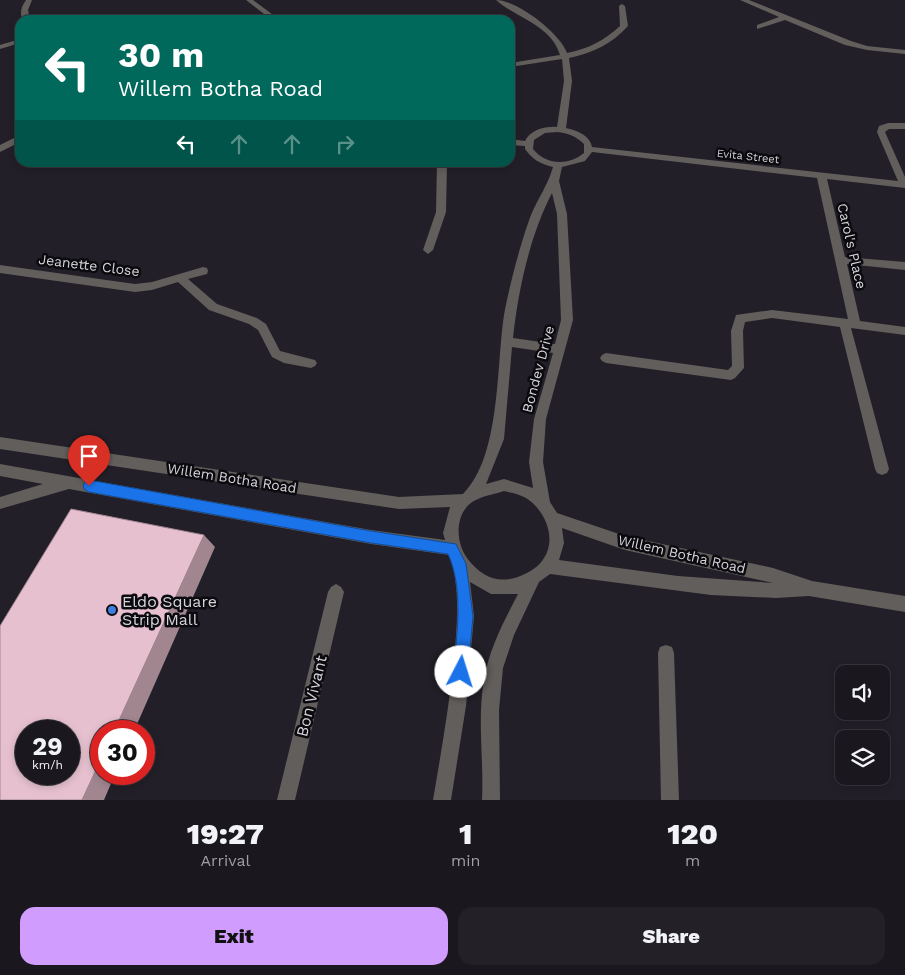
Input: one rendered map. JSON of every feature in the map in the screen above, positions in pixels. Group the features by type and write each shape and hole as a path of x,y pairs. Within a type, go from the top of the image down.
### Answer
{"street":[{"path":"24,15 24,8 29,0"},
{"path":"249,0 269,15"},
{"path":"499,0 542,25 564,50 569,67 569,86 561,129"},
{"path":"743,0 853,45 905,52"},
{"path":"515,64 566,57 605,42 624,26 622,6"},
{"path":"760,28 784,18"},
{"path":"0,47 15,42"},
{"path":"904,185 881,132 882,128 888,126 905,126"},
{"path":"561,129 578,134 588,144 589,149 580,161 558,164 536,157 528,144 535,134 542,131 561,129"},
{"path":"0,149 15,141"},
{"path":"515,143 528,144"},
{"name":"Evita Street","path":"589,149 904,185"},
{"name":"Bondev Drive","path":"470,496 497,439 510,314 536,215 554,182 558,164"},
{"path":"428,250 441,212 442,167"},
{"name":"Carol's Place","path":"822,175 840,260 850,323 882,469"},
{"name":"Bondev Drive","path":"543,504 536,462 537,440 540,419 560,349 566,320 562,214 554,182"},
{"path":"840,260 905,266"},
{"name":"Jeanette Close","path":"0,269 134,288 152,286 203,271"},
{"path":"180,278 213,306 253,321 262,327 276,354 284,358 311,362"},
{"path":"606,358 723,375 731,374 738,368 737,330 740,318 772,314 850,323 905,332"},
{"path":"507,342 560,349"},
{"name":"Willem Botha Road","path":"0,443 399,503 470,496"},
{"path":"0,470 371,537 452,548"},
{"path":"0,503 70,482"},
{"path":"504,486 518,488 532,494 543,504 552,518 557,534 556,551 549,566 532,581 513,588 492,586 474,578 460,564 452,548 450,535 451,522 456,510 470,496 489,487 504,486"},
{"name":"Willem Botha Road","path":"552,518 625,543 773,575 812,589 905,604"},
{"path":"442,800 458,706 466,616 460,564"},
{"name":"Willem Botha Road","path":"549,566 772,592 812,589"},
{"path":"491,800 490,709 492,680 499,650 532,581"},
{"name":"Bon Vivant","path":"286,800 336,592"},
{"path":"666,653 670,800"}],"building":[{"name":"Eldo Square Strip Mall","path":"71,509 204,535 119,720 90,720 90,783 82,800 0,800 0,626"}],"place":[{"name":"Eldo Square Strip Mall","path":"112,610"}],"route":[{"path":"89,486 371,537 452,548 460,564 466,616 461,672"}]}
